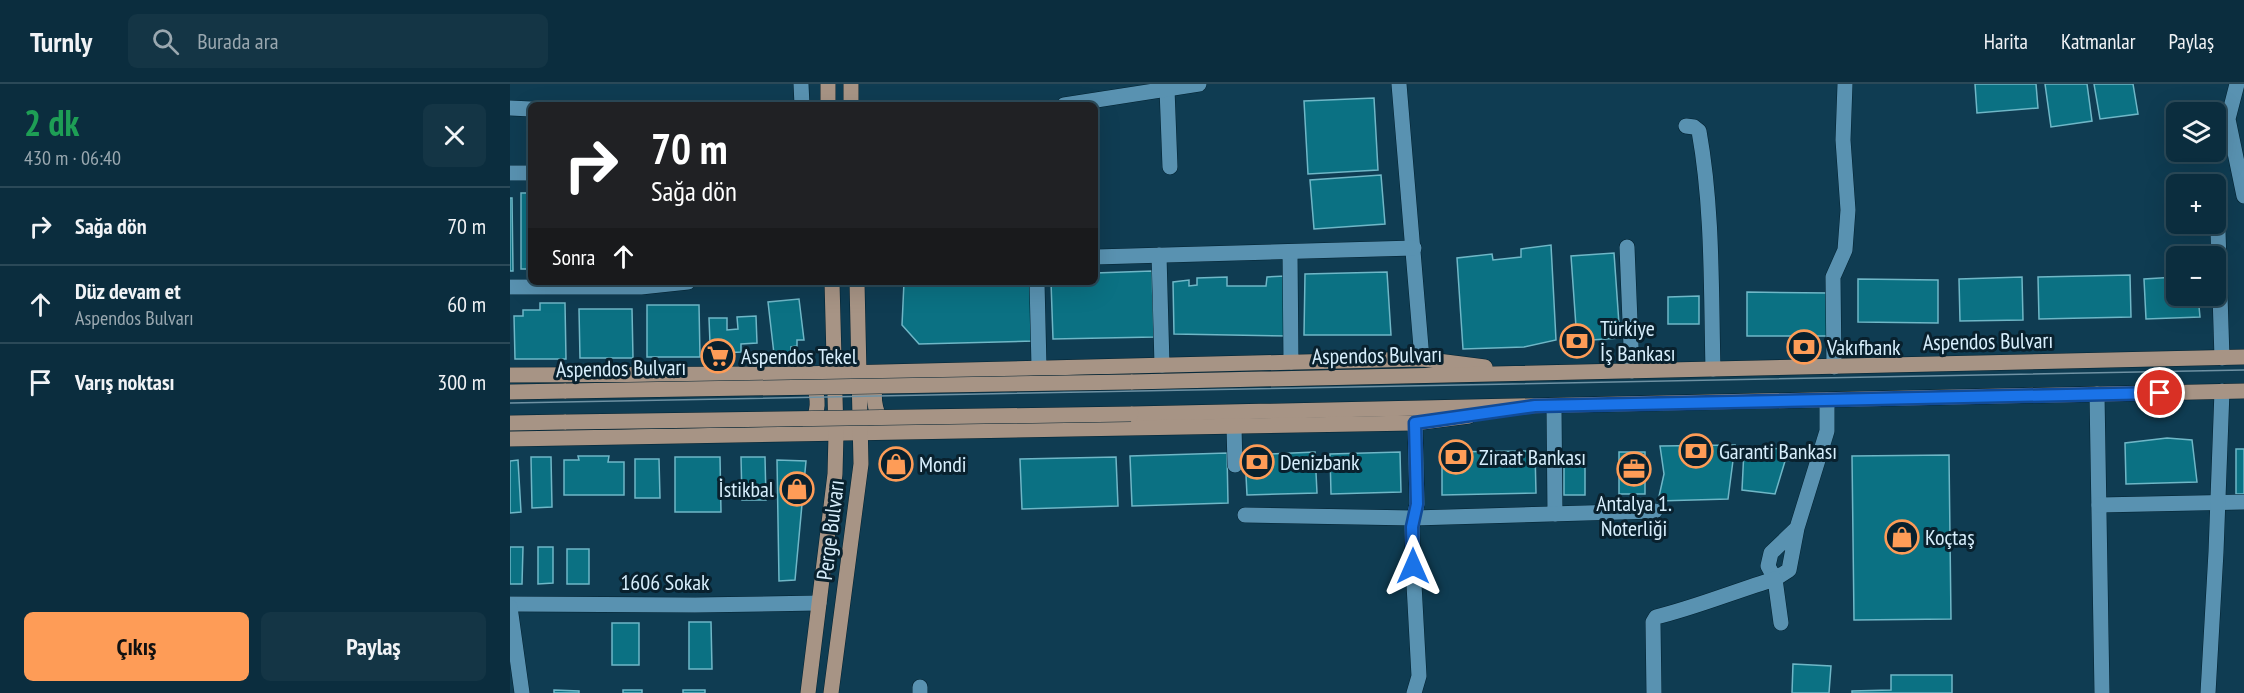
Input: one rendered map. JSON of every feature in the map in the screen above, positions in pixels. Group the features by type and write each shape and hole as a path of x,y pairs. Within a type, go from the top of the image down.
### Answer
{"main road":[{"path":"828,84 828,102"},
{"path":"851,84 851,102"},
{"name":"Perge Bulvarı","path":"808,693 835,474 832,285"},
{"name":"Perge Bulvarı","path":"831,693 861,464 857,285"},
{"name":"Aspendos Bulvarı","path":"510,392 1529,374 2244,357"},
{"path":"510,375 799,374 1422,359 1529,374"},
{"path":"894,370 880,379 874,395 876,411 884,427 900,432"},
{"path":"795,435 809,430 817,414 818,398 813,381 799,374"},
{"path":"510,423 1131,414 2244,391"},
{"path":"510,439 1415,423 1535,406"}],"street":[{"path":"801,84 802,102"},
{"path":"1083,102 1199,84"},
{"path":"1400,84 1422,359"},
{"path":"1834,367 1833,277 1845,250 1848,210 1843,140 1845,84"},
{"path":"2237,84 2228,118 2244,196"},
{"path":"1167,89 1170,167"},
{"path":"510,108 528,109"},
{"path":"1686,126 1694,127 1699,131 1703,155 1708,219 1713,369"},
{"path":"510,173 528,172"},
{"path":"2218,234 2222,358"},
{"path":"1098,256 1414,248"},
{"path":"1627,248 1632,371"},
{"path":"1290,252 1291,362"},
{"path":"1159,255 1162,364"},
{"path":"510,287 659,285"},
{"path":"1037,285 1039,367"},
{"path":"2208,693 2222,391"},
{"path":"2097,394 2102,693"},
{"path":"1781,623 1775,579 1768,566 1771,553 1797,528 1827,431 1827,400"},
{"path":"1554,406 1555,514"},
{"path":"1414,693 1419,676 1413,566 1414,518 1417,504 1415,423"},
{"path":"1234,427 1235,465"},
{"path":"2099,505 2244,502"},
{"path":"1245,515 1414,518 1654,511"},
{"path":"1654,693 1653,622 1656,617 1682,611 1732,591 1775,579"},
{"name":"1606 Sokak","path":"510,606 819,603"},
{"path":"510,606 522,693"}],"building":[{"path":"1975,84 2036,84 2038,108 1977,113"},
{"path":"2045,84 2087,84 2092,121 2051,127"},
{"path":"2094,84 2133,84 2138,114 2100,119"},
{"path":"1374,98 1378,170 1308,174 1304,101"},
{"path":"1381,175 1385,224 1314,229 1310,180"},
{"path":"521,193 528,193 528,269 521,269"},
{"path":"510,198 512,198 513,271 510,271"},
{"path":"1551,245 1556,340 1524,347 1463,349 1457,258 1492,254 1493,260 1521,257 1521,249"},
{"path":"1614,253 1620,338 1577,341 1571,256"},
{"path":"1152,271 1154,337 1053,339 1051,285 1098,285 1098,273"},
{"path":"1387,272 1391,335 1304,335 1305,274"},
{"path":"2130,275 2131,317 2039,319 2038,277"},
{"path":"1285,276 1288,336 1174,334 1173,282 1189,280 1189,286 1197,285 1197,278 1227,277 1227,286 1266,286 1267,277"},
{"path":"2022,277 2023,320 1960,321 1959,279"},
{"path":"2166,278 2166,306 2199,306 2200,317 2146,319 2144,279"},
{"path":"1858,279 1938,280 1938,323 1858,322"},
{"path":"904,285 1033,285 1034,341 919,344 902,325"},
{"path":"1747,292 1828,293 1827,336 1747,336"},
{"path":"1699,296 1699,324 1668,324 1668,297"},
{"path":"799,299 804,340 797,340 797,346 791,347 791,353 774,354 768,302"},
{"path":"540,303 565,303 566,359 515,359 514,316 523,316 523,310 540,310"},
{"path":"647,305 699,305 700,357 647,357"},
{"path":"579,309 632,309 633,358 580,358"},
{"path":"756,316 757,343 741,344 741,352 720,353 719,343 710,343 709,318 727,318 727,330 738,329 737,317"},
{"path":"2167,438 2192,440 2197,482 2126,484 2125,443"},
{"path":"1735,445 1728,499 1658,501 1664,474 1660,446"},
{"path":"1789,448 1775,494 1742,490 1744,450"},
{"path":"2236,449 2244,449 2244,494 2236,494"},
{"path":"1535,451 1536,493 1442,495 1442,452"},
{"path":"1315,452 1317,493 1247,495 1245,455"},
{"path":"1400,452 1401,492 1331,494 1330,454"},
{"path":"1619,452 1645,452 1645,494 1619,494"},
{"path":"1227,453 1228,503 1132,506 1130,456"},
{"name":"Koçtaş","path":"1949,455 1951,619 1854,620 1852,456"},
{"path":"578,456 609,456 608,462 624,462 624,495 564,495 564,460 579,460"},
{"path":"531,457 551,457 552,507 532,508"},
{"path":"675,457 720,457 721,512 675,512"},
{"path":"741,457 765,457 766,500 742,500"},
{"path":"1116,457 1118,506 1022,509 1020,459"},
{"path":"635,459 659,459 660,498 635,498"},
{"path":"518,460 521,512 510,513 510,461"},
{"path":"777,460 806,461 795,580 779,581"},
{"path":"1564,460 1585,460 1585,495 1564,495"},
{"path":"510,547 523,547 522,584 510,584"},
{"path":"538,547 553,547 553,583 538,584"},
{"path":"567,549 589,549 589,584 567,584"},
{"path":"689,622 711,622 712,669 689,669"},
{"path":"612,623 639,623 639,665 612,665"},
{"path":"1793,664 1831,666 1829,693 1792,693"},
{"path":"1891,675 1952,675 1952,693 1852,693 1852,691 1891,690"},
{"path":"554,690 579,691 579,693 554,693"},
{"path":"623,690 642,690 642,693 623,693"},
{"path":"683,690 705,690 705,693 683,693"}],"tram line":[{"path":"510,403 2244,370"}],"place":[{"name":"Türkiye İş Bankası","path":"1577,341"},
{"name":"Vakıfbank","path":"1804,347"},
{"name":"Aspendos Tekel","path":"718,356"},
{"name":"Garanti Bankası","path":"1696,451"},
{"name":"Ziraat Bankası","path":"1456,457"},
{"name":"Denizbank","path":"1257,462"},
{"name":"Mondi","path":"896,464"},
{"name":"Antalya 1. Noterliği","path":"1634,469"},
{"name":"İstikbal","path":"797,489"},
{"name":"Koçtaş","path":"1902,537"}],"route":[{"path":"1413,566 1412,527 1417,504 1415,423 1535,406 2160,393"}]}
